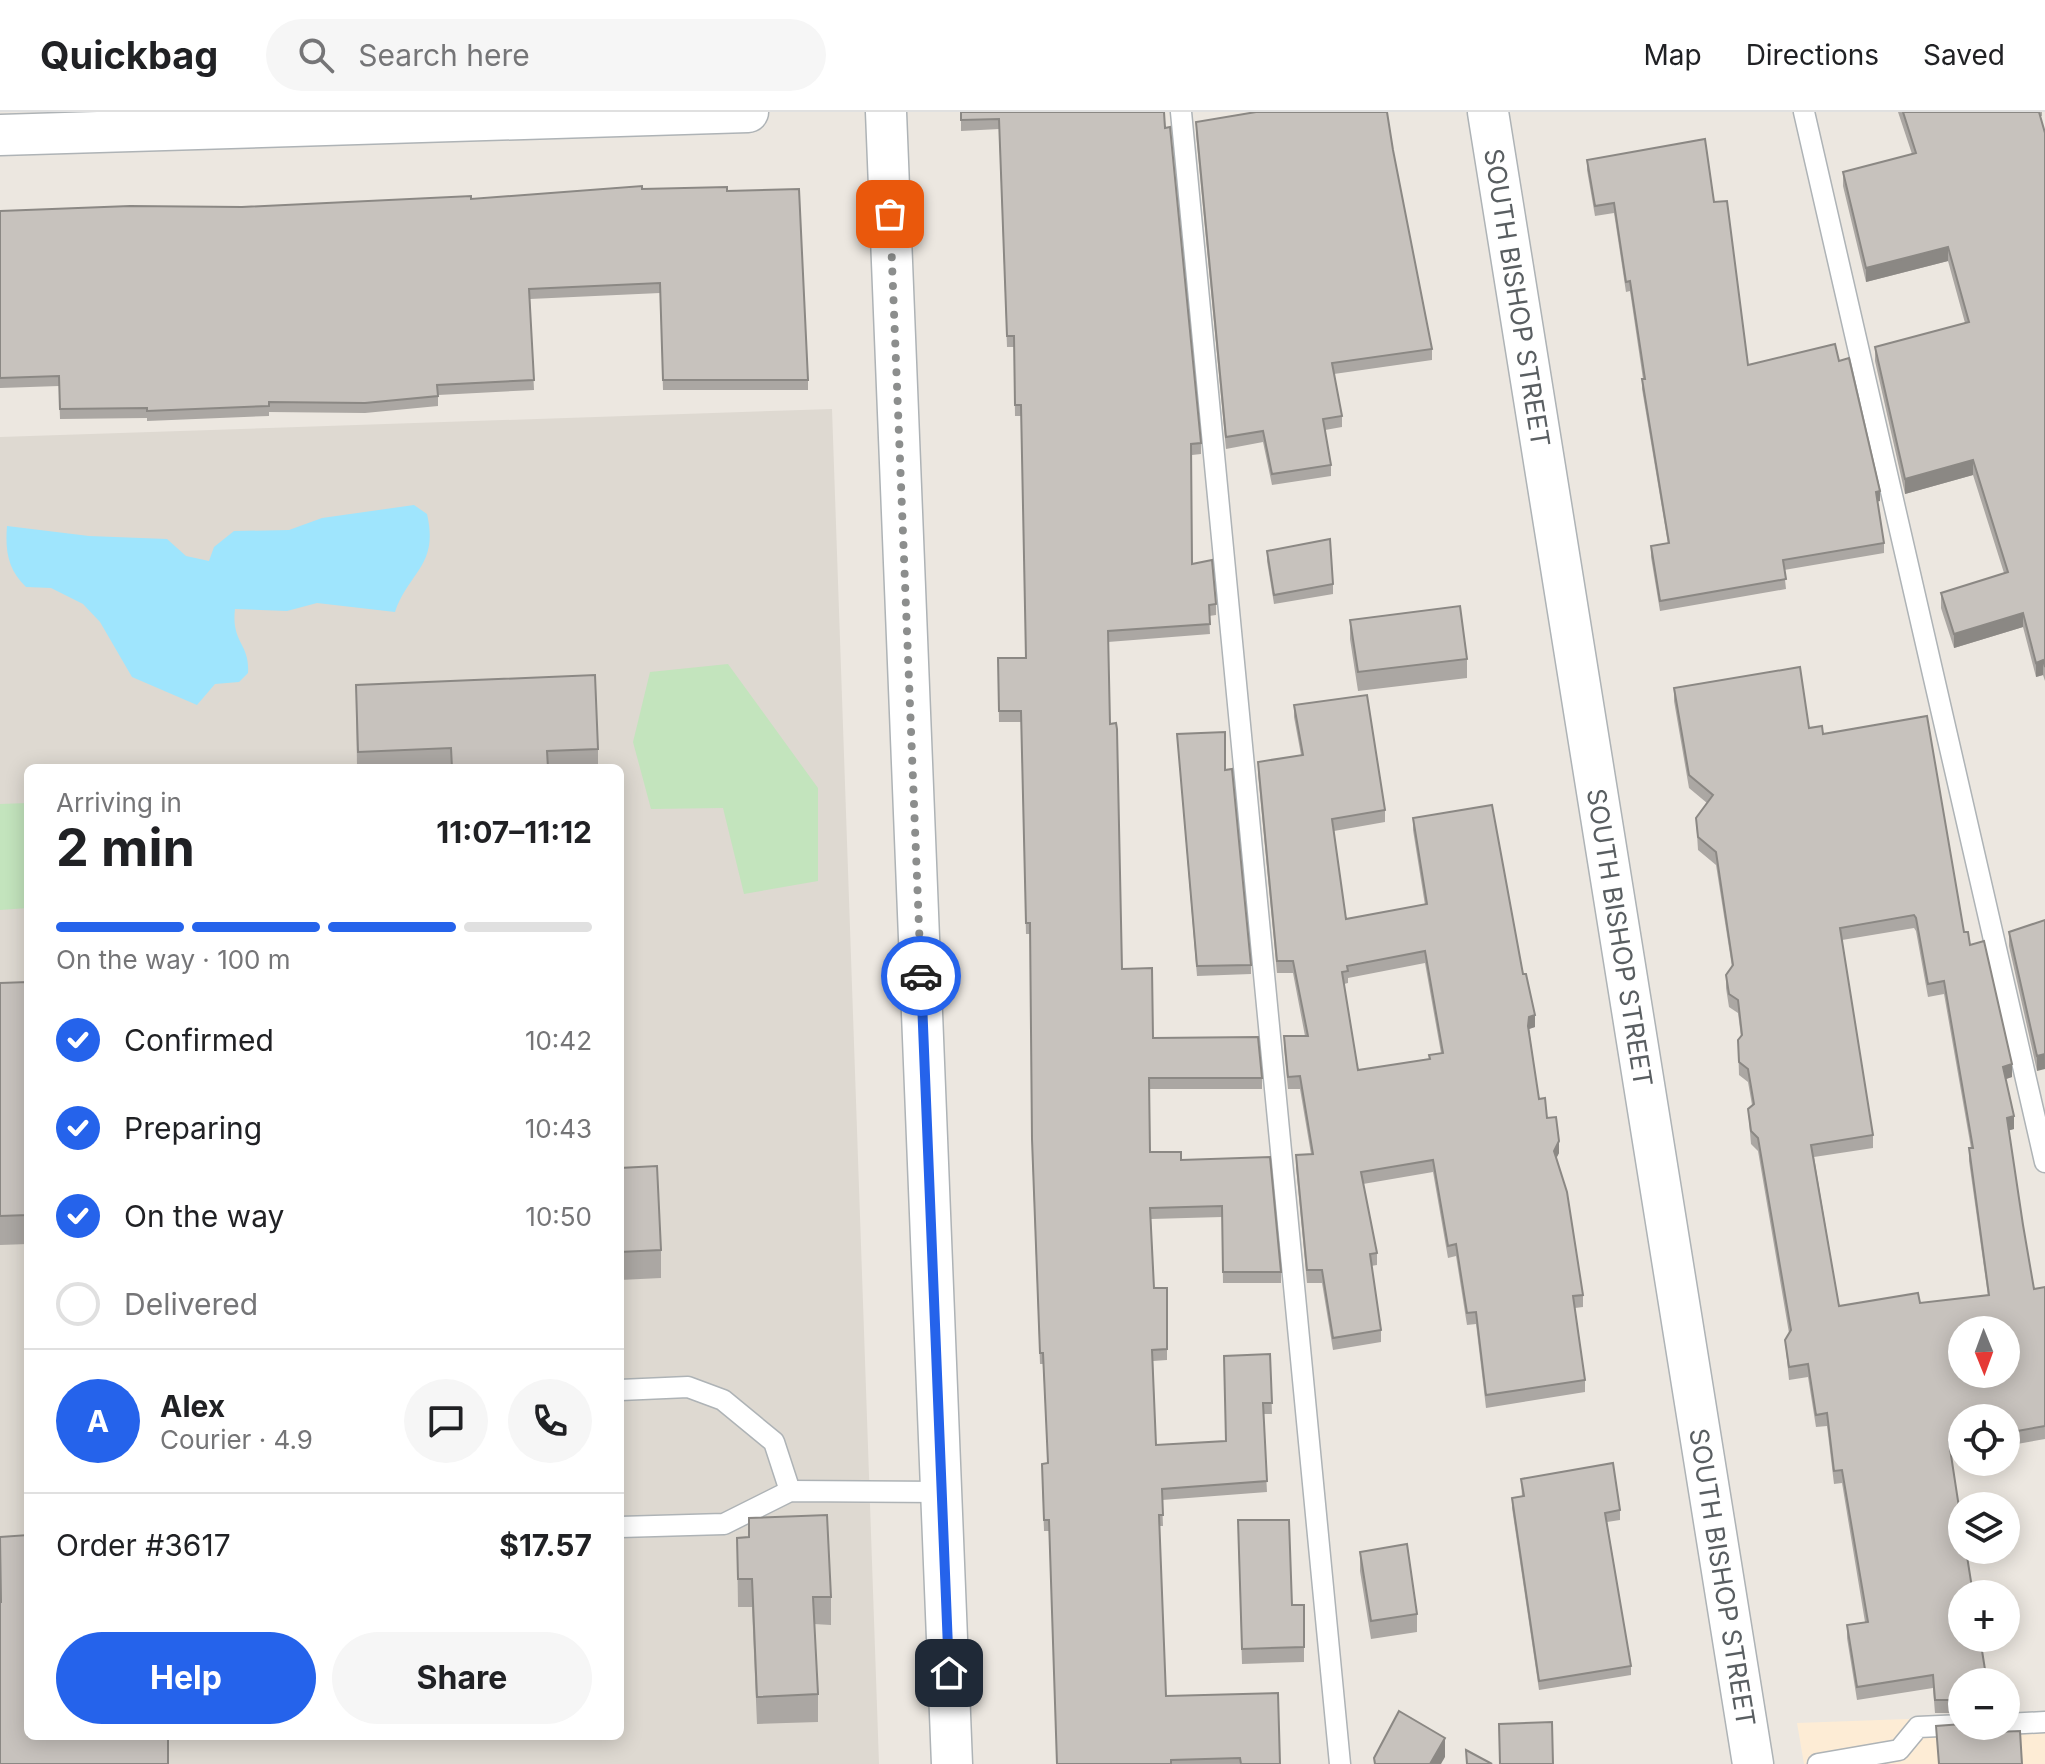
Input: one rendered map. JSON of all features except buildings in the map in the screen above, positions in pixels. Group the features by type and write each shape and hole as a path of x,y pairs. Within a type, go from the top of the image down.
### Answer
{"street":[{"path":"0,135 748,112"},
{"path":"886,112 952,1764"},
{"name":"SOUTH BISHOP STREET","path":"1488,112 1752,1753"}],"lane":[{"path":"1181,112 1340,1764"},
{"path":"1804,112 2045,1162"},
{"path":"624,1390 688,1387 723,1400 774,1442 790,1491"},
{"path":"624,1527 724,1524 790,1491 941,1492"},
{"path":"2020,1723 2045,1722"},
{"path":"1818,1764 1900,1757 1918,1727 1948,1726"}],"shaded area":[{"path":"832,409 879,1764 0,1764 0,437"},
{"path":"2045,1713 2045,1764 1804,1764 1797,1723 1948,1718 1948,1740 2020,1740 2020,1721"}],"green space":[{"path":"728,664 818,788 818,881 744,894 723,808 651,809 633,742 650,672"},
{"path":"24,803 24,908 0,910 0,804"}],"water":[{"path":"414,505 427,514 429,545 421,567 395,612 317,603 287,611 235,609 234,620 246,655 248,673 239,682 215,684 197,705 132,677 100,622 83,604 51,588 26,587 15,574 7,552 7,526 89,536 167,539 186,556 209,561 214,547 234,531 289,530 322,518"}],"way so far":[{"path":"890,214 921,976"}],"route":[{"path":"921,976 949,1673"}]}
